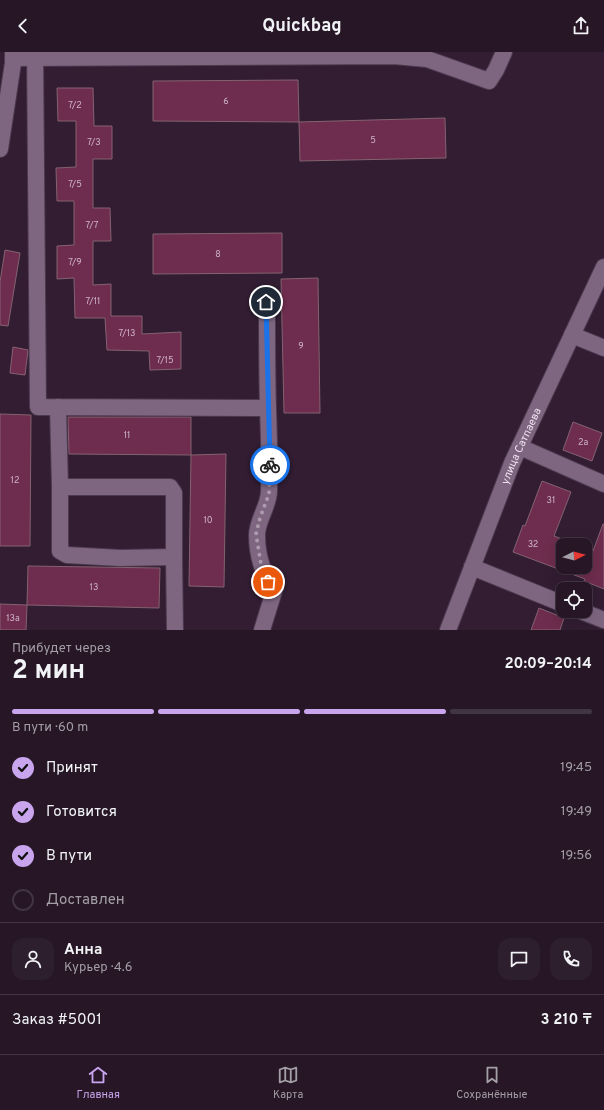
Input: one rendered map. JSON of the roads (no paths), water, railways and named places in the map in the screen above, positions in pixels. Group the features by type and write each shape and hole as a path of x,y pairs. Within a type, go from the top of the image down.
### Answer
{"street":[{"path":"0,149 13,55 394,56 427,59 489,81 504,52"},
{"path":"35,55 38,406 268,408"},
{"name":"улица Сатпаева","path":"448,630 520,448 604,267"},
{"path":"262,630 275,588 268,582 261,564 256,534 269,494 270,458 266,302"},
{"path":"572,335 604,348"},
{"path":"58,407 60,551 67,555 120,558 174,557"},
{"path":"520,448 604,484"},
{"path":"60,488 170,488 174,492 175,630"},
{"path":"472,567 556,601"},
{"path":"592,616 604,620"}]}
